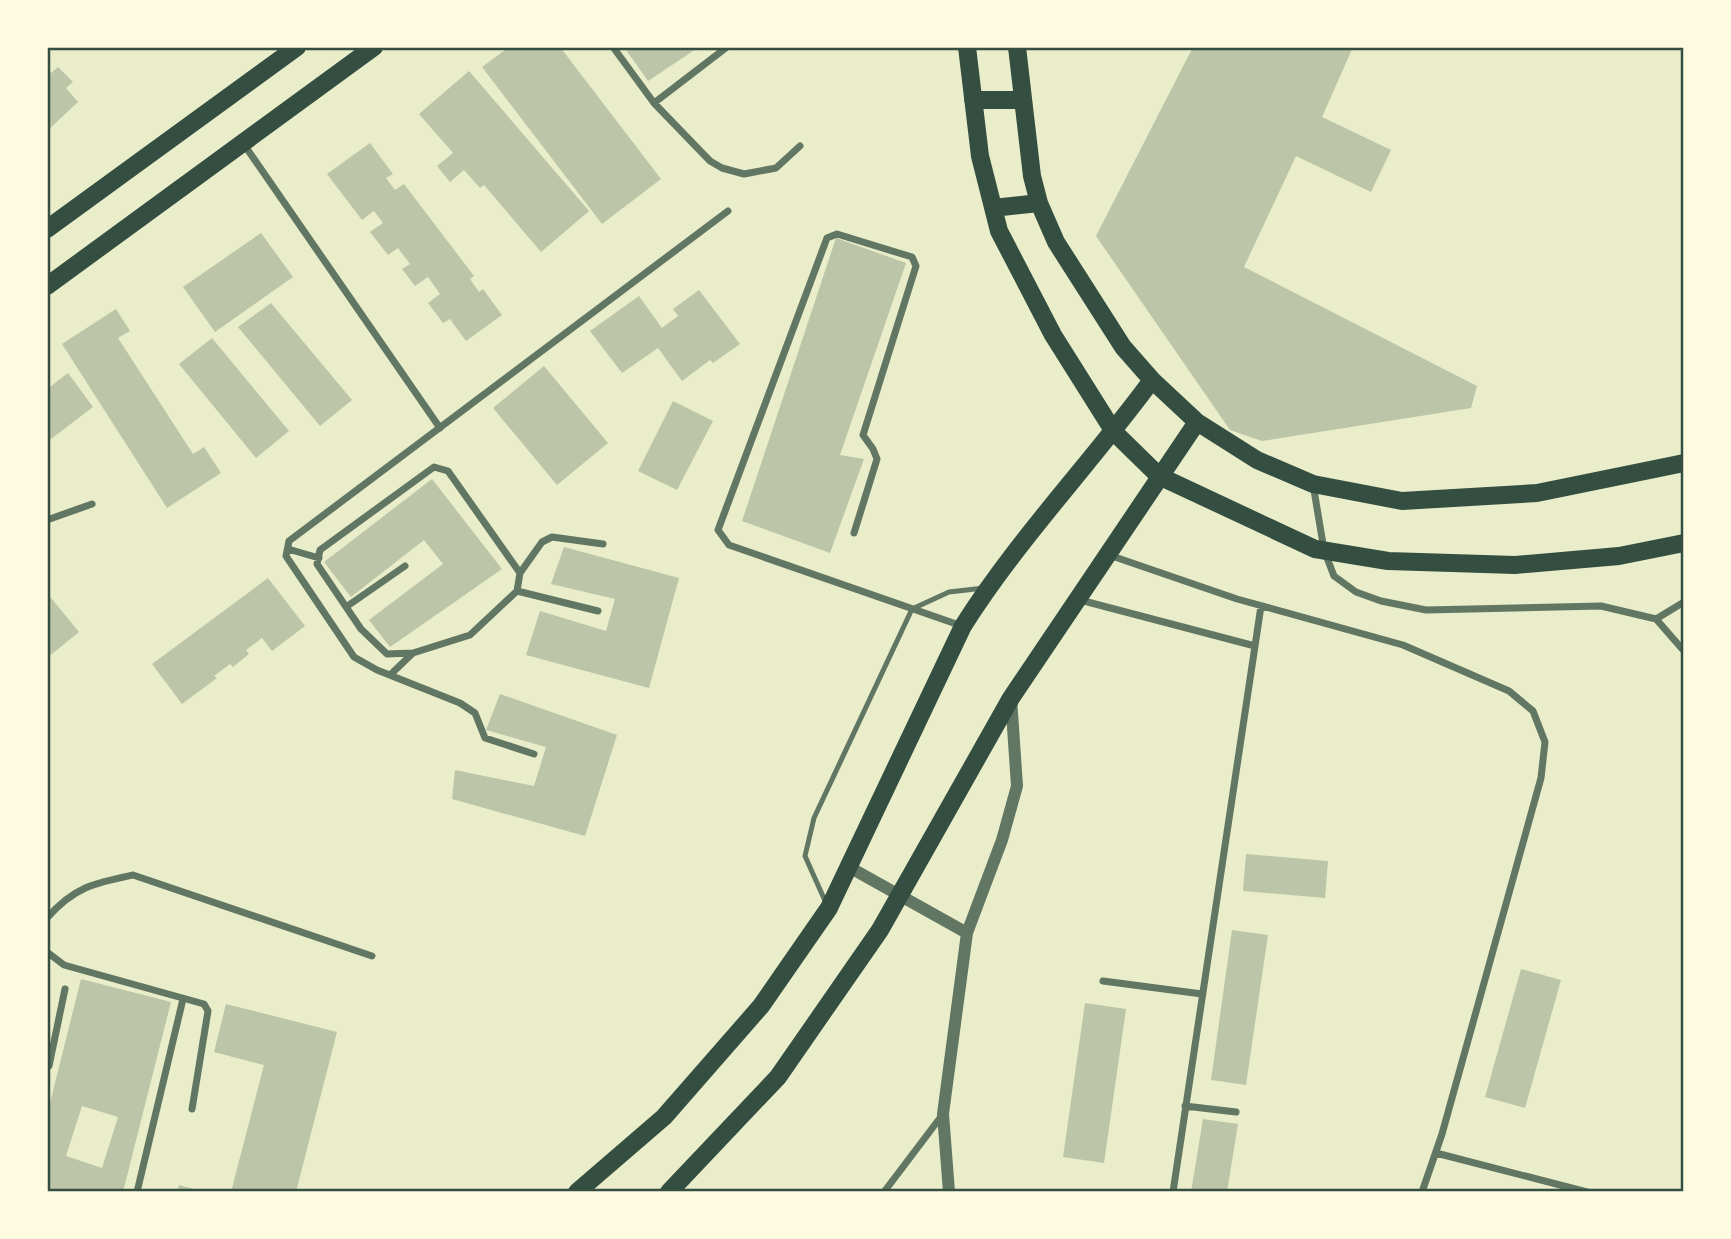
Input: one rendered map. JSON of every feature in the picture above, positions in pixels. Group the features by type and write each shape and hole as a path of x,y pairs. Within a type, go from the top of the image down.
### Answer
{"main road":[{"path":"47,229 297,47"},
{"path":"47,286 374,47"},
{"path":"967,47 980,156 999,231 1053,335 1114,432 1159,476 1315,549 1388,561 1516,565 1619,556 1684,543"},
{"path":"1017,47 1032,176 1039,203 1056,242 1123,347 1152,380 1197,422 1257,460 1313,484 1402,501 1537,492 1684,463"},
{"path":"973,100 1023,100"},
{"path":"993,208 1039,203"},
{"path":"577,1192 664,1117 761,1006 829,908 963,626 987,588 1114,432 1152,380"},
{"path":"669,1192 778,1077 863,957 1011,698 1197,422"}],"street":[{"path":"613,47 654,103 709,161 722,168 744,174 776,168 800,146"},
{"path":"654,103 727,47"},
{"path":"242,142 439,428"},
{"path":"534,754 485,738 475,713 460,703 390,675 354,657 286,556 289,541 729,211"},
{"path":"854,533 877,459 863,435 916,266 912,257 837,234 827,238 718,530 729,545 963,626"},
{"path":"520,573 448,471 434,467 320,550 317,564 361,629 387,654 412,653 470,635 517,591 520,573 542,542 552,537 603,544"},
{"path":"1313,484 1324,550 1334,576 1356,592 1381,601 1426,610 1601,606 1656,619 1684,651"},
{"path":"47,520 92,504"},
{"path":"288,549 318,558"},
{"path":"1106,554 1261,606 1403,645 1509,691 1533,711 1545,742 1541,778 1436,1153 1422,1192"},
{"path":"346,607 405,566"},
{"path":"517,591 598,611"},
{"path":"1077,599 1255,646"},
{"path":"1656,619 1684,602"},
{"path":"1172,1192 1261,606"},
{"path":"390,675 412,653"},
{"path":"949,1192 943,1114 967,933 1002,840 1017,786 1011,698"},
{"path":"849,867 967,933"},
{"path":"47,918 69,895 105,881 133,875 372,956"},
{"path":"47,952 64,965 204,1004 208,1011 192,1110"},
{"path":"1103,981 1202,995"},
{"path":"48,1068 65,989"},
{"path":"137,1192 183,999"},
{"path":"1185,1106 1236,1112"},
{"path":"884,1192 943,1114"},
{"path":"1436,1153 1587,1192"}],"lane":[{"path":"829,908 805,856 814,818 912,609 949,592 987,588"}],"building":[{"path":"509,47 560,47 661,179 602,224 482,67"},
{"path":"624,47 699,47 648,81"},
{"path":"1193,47 1353,47 1322,117 1391,150 1371,192 1296,156 1244,267 1477,386 1471,408 1262,441 1230,430 1096,236"},
{"path":"58,67 73,82 66,88 78,102 47,131 47,69 51,73"},
{"path":"469,71 589,211 541,252 484,185 480,188 464,170 450,182 437,166 453,153 419,114"},
{"path":"370,143 393,174 386,178 395,190 404,184 474,276 470,279 479,292 483,289 502,315 466,341 450,319 443,323 428,303 440,294 428,277 415,286 402,269 410,264 398,248 388,255 370,232 383,223 374,211 362,220 327,174"},
{"path":"261,233 293,277 215,332 183,287"},
{"path":"836,238 906,263 840,455 864,459 830,553 742,521"},
{"path":"699,290 740,344 713,363 710,360 682,381 658,348 622,373 590,331 639,296 662,328 678,316 673,309"},
{"path":"271,303 352,400 320,426 238,327"},
{"path":"116,309 130,331 118,338 193,454 204,447 221,473 167,508 62,344"},
{"path":"212,338 289,431 256,458 179,364"},
{"path":"544,366 608,443 557,485 493,408"},
{"path":"68,373 93,407 47,442 47,389"},
{"path":"673,401 713,421 677,490 638,471"},
{"path":"432,479 502,569 390,647 369,620 443,564 424,540 351,597 324,562"},
{"path":"564,547 679,578 649,688 526,655 540,611 606,631 615,599 551,584"},
{"path":"268,578 305,626 272,651 262,638 246,650 249,654 233,667 230,664 214,676 217,678 182,704 152,664"},
{"path":"47,593 79,632 47,658"},
{"path":"500,694 617,735 585,836 452,799 455,770 534,786 546,747 486,730"},
{"path":"1246,854 1328,861 1325,898 1243,891"},
{"path":"1232,930 1268,935 1246,1085 1211,1080"},
{"path":"1521,969 1561,980 1525,1108 1485,1097"},
{"path":"81,979 171,1002 123,1192 47,1192 47,1115","holes":["82,1106 118,1117 102,1168 66,1156"]},
{"path":"1085,1003 1126,1009 1104,1163 1063,1157"},
{"path":"226,1004 337,1032 296,1192 231,1192 264,1065 214,1052"},
{"path":"1203,1119 1238,1124 1227,1192 1191,1192"},
{"path":"179,1185 201,1191 201,1192 177,1192"}]}
